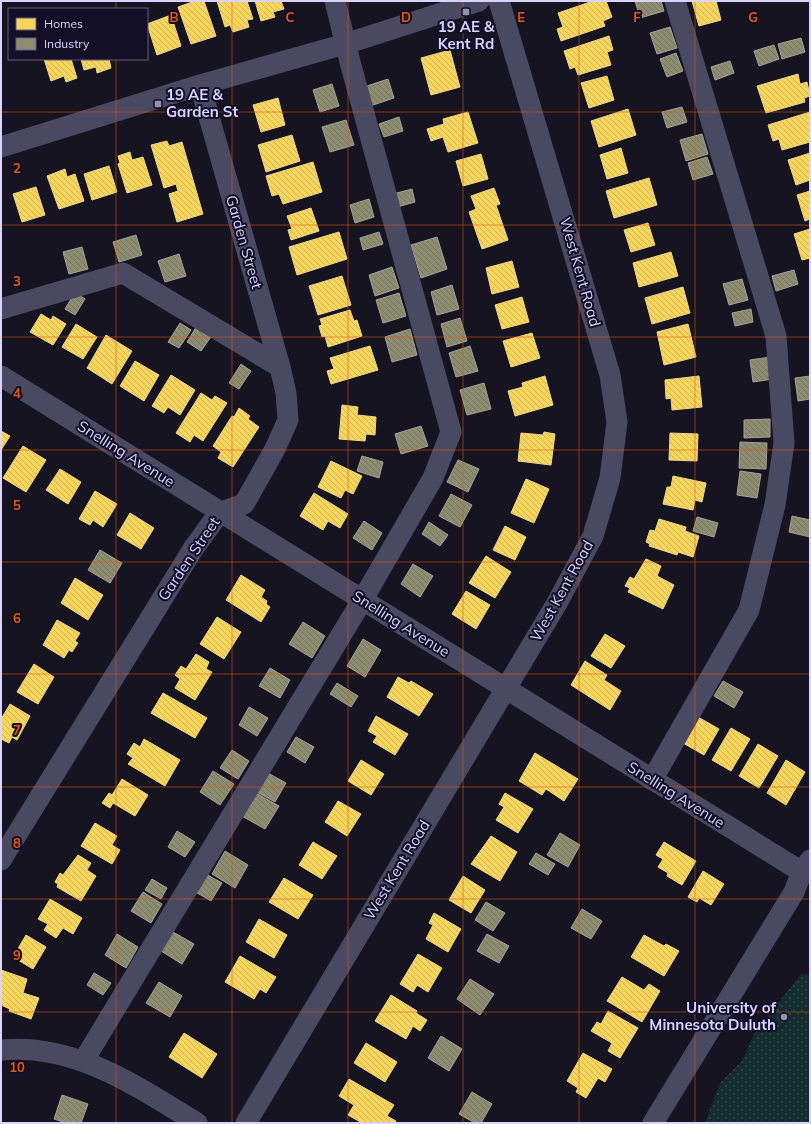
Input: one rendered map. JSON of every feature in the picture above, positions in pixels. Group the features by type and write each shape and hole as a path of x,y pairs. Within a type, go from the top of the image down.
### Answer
{"street":[{"path":"84,1060 363,599 433,478 451,432 345,44 335,1"},
{"path":"1,147 200,85 345,44 479,1"},
{"name":"West Kent Road","path":"246,1123 557,603 593,536 610,478 617,422 610,375 499,1"},
{"path":"652,780 749,610 775,506 784,443 776,336 675,1"},
{"name":"Garden Street","path":"3,848 193,549 219,512 244,504 275,449 288,420 286,393 280,367 200,85"},
{"path":"1,309 123,273 280,367"},
{"name":"Snelling Avenue","path":"1,376 219,512 363,599 505,690 652,780 806,866"},
{"path":"652,1123 794,892 806,866"},
{"path":"1,1050 13,1049 51,1052 84,1060 126,1080 197,1123"}],"green space":[{"name":"University of Minnesota Duluth","path":"801,974 810,975 810,1123 705,1123 720,1083 742,1061 755,1032"}],"building: Homes":[{"path":"195,1 204,1 216,36 191,44 178,7"},
{"path":"217,1 247,1 253,19 247,20 249,27 233,32 230,25 225,27"},
{"path":"255,1 281,1 284,9 273,12 275,17 261,21"},
{"path":"593,1 606,1 612,17 603,21 605,26 561,41 557,29 563,27 558,13"},
{"path":"692,1 716,1 721,20 699,26"},
{"path":"171,15 181,46 157,55 148,24"},
{"path":"609,36 613,50 607,52 611,65 578,75 575,67 570,69 564,51"},
{"path":"450,50 460,87 431,95 421,58"},
{"path":"44,60 71,60 77,78 66,82 64,76 51,81"},
{"path":"81,60 109,60 111,68 97,73 96,67 84,70"},
{"path":"798,74 800,84 807,82 810,96 804,98 805,102 766,113 757,86"},
{"path":"607,76 614,100 589,108 581,83"},
{"path":"278,98 285,125 261,132 253,105"},
{"path":"628,109 636,135 599,147 591,121"},
{"path":"468,112 478,143 448,152 443,137 431,141 427,129 444,124 443,119"},
{"path":"810,112 810,142 782,150 779,139 773,141 768,125"},
{"path":"292,135 300,161 266,172 258,145"},
{"path":"167,141 169,146 182,142 203,214 177,222 169,194 178,191 176,184 164,188 151,145"},
{"path":"621,148 628,173 607,179 600,155"},
{"path":"130,152 132,160 143,157 152,185 127,193 118,164 120,163 118,156"},
{"path":"810,153 810,180 796,185 788,160"},
{"path":"481,154 488,179 463,186 456,161"},
{"path":"313,162 322,192 283,204 279,194 272,196 266,176"},
{"path":"109,166 117,192 92,200 84,174"},
{"path":"65,169 67,177 75,174 84,201 59,209 47,176"},
{"path":"649,178 657,205 614,218 606,191"},
{"path":"36,187 45,215 22,222 13,194"},
{"path":"494,188 500,204 496,205 508,240 482,249 469,212 476,209 471,196"},
{"path":"810,191 810,219 805,221 797,195"},
{"path":"311,208 319,231 291,240 288,230 292,229 287,216"},
{"path":"648,223 655,245 631,252 624,230"},
{"path":"810,229 810,258 802,260 794,234"},
{"path":"339,232 347,259 297,275 289,247"},
{"path":"671,252 678,276 639,287 633,263"},
{"path":"512,261 519,287 492,294 486,268"},
{"path":"342,276 351,305 318,315 309,286"},
{"path":"683,287 690,313 652,324 645,298"},
{"path":"522,297 529,322 502,329 495,305"},
{"path":"350,310 354,321 357,320 362,336 328,347 325,336 322,337 319,326 322,325 320,319"},
{"path":"41,314 51,320 53,316 66,324 53,345 30,332"},
{"path":"76,324 97,337 83,359 62,347"},
{"path":"688,324 696,357 664,365 657,332"},
{"path":"532,333 540,358 511,367 503,341"},
{"path":"106,335 132,351 112,384 87,368"},
{"path":"370,346 378,370 331,384 327,371 334,369 330,358"},
{"path":"135,361 159,375 144,401 120,386"},
{"path":"171,375 195,390 180,415 168,407 164,413 152,406"},
{"path":"545,376 553,405 515,416 508,391 523,387 522,383"},
{"path":"699,376 702,407 672,410 671,398 666,399 665,380"},
{"path":"201,393 212,400 215,396 227,403 203,441 194,435 190,442 176,433"},
{"path":"342,405 358,407 357,415 376,417 375,435 366,434 365,441 339,439"},
{"path":"239,408 250,416 248,419 259,427 233,467 218,458 221,452 213,446 232,416 234,417"},
{"path":"1,431 10,436 1,450"},
{"path":"544,432 555,434 551,465 518,461 521,433 543,435"},
{"path":"670,433 698,434 697,461 669,460"},
{"path":"23,446 46,460 26,492 3,478"},
{"path":"331,461 362,476 353,494 345,490 341,498 318,487"},
{"path":"60,469 81,482 68,504 46,490"},
{"path":"673,476 706,483 702,502 695,500 693,510 663,504 667,487 671,487"},
{"path":"526,479 549,489 534,523 511,513"},
{"path":"95,491 117,504 103,527 93,520 90,525 79,519"},
{"path":"314,493 348,514 340,528 328,521 323,530 300,516"},
{"path":"130,513 154,528 141,549 117,535"},
{"path":"659,519 686,527 685,531 699,536 693,557 678,552 677,555 649,546 650,544 646,542 650,530 655,531"},
{"path":"505,526 526,537 515,560 493,550"},
{"path":"486,556 511,572 495,598 469,583"},
{"path":"646,559 661,566 657,576 674,585 663,609 628,592 630,588 625,586 630,577 634,579"},
{"path":"241,575 265,590 261,597 267,601 266,604 270,607 261,622 226,600"},
{"path":"75,578 103,595 88,620 61,603"},
{"path":"466,591 490,605 476,629 452,614"},
{"path":"217,617 241,632 224,659 200,644"},
{"path":"57,620 80,633 75,641 78,643 72,652 69,650 64,658 43,645"},
{"path":"605,634 625,646 611,668 591,656"},
{"path":"196,654 209,662 206,669 212,672 195,700 175,688 180,679 175,675 181,666 186,669"},
{"path":"585,661 607,675 604,680 621,691 610,710 571,685"},
{"path":"34,664 54,677 38,704 17,692"},
{"path":"398,677 409,683 411,681 433,694 419,716 387,697"},
{"path":"163,693 207,718 195,738 151,713"},
{"path":"10,704 30,716 17,740 12,737 9,743 1,739 1,719"},
{"path":"376,716 408,734 395,755 373,742 377,736 368,731"},
{"path":"698,717 719,729 704,755 683,743"},
{"path":"731,728 750,739 731,771 712,760"},
{"path":"144,739 180,760 165,786 128,764 133,758 127,754 134,743 140,747"},
{"path":"758,744 778,756 759,788 739,776"},
{"path":"535,753 578,779 564,801 546,789 542,795 519,781"},
{"path":"361,760 384,774 371,795 348,781"},
{"path":"786,760 805,772 786,805 767,793"},
{"path":"122,779 148,795 135,816 113,803 110,808 102,803 109,793 112,795"},
{"path":"505,793 533,809 518,833 496,820 504,807 499,804"},
{"path":"338,801 361,814 347,836 325,822"},
{"path":"95,823 117,836 112,845 120,850 112,864 81,846"},
{"path":"491,836 517,852 500,881 471,864"},
{"path":"313,842 337,856 322,879 299,865"},
{"path":"664,842 696,861 682,885 667,876 668,873 658,867 663,859 656,855"},
{"path":"78,855 91,863 87,870 96,876 81,901 57,887 58,884 55,882 60,873 63,875"},
{"path":"703,871 724,884 711,905 699,898 697,902 688,897"},
{"path":"463,876 485,890 471,913 449,900"},
{"path":"284,878 313,895 298,919 269,902"},
{"path":"50,899 82,918 73,934 63,928 56,938 44,930 48,924 38,919"},
{"path":"434,913 461,929 448,952 426,939 433,925 429,923"},
{"path":"259,919 287,935 274,958 246,942"},
{"path":"26,935 46,947 33,969 13,957"},
{"path":"644,935 664,946 666,944 679,951 664,976 631,957"},
{"path":"418,954 442,968 428,992 417,985 413,992 400,984"},
{"path":"240,956 276,977 266,993 260,989 254,999 225,982"},
{"path":"1,970 27,979 23,993 39,998 31,1019 9,1011 10,1009 1,1005"},
{"path":"622,977 644,990 649,984 660,991 642,1022 607,1001"},
{"path":"391,995 417,1011 416,1013 427,1020 420,1031 413,1026 406,1039 375,1021"},
{"path":"608,1011 638,1028 620,1058 608,1051 612,1043 591,1031 597,1022 601,1024"},
{"path":"184,1033 217,1054 202,1078 169,1057"},
{"path":"366,1043 397,1062 385,1082 354,1063"},
{"path":"583,1053 612,1069 605,1082 598,1078 586,1098 576,1092 578,1088 567,1081"},
{"path":"349,1079 394,1105 387,1116 396,1121 395,1123 362,1123 348,1115 354,1105 339,1096"}],"building: Industry":[{"path":"635,1 661,1 664,11 640,18"},
{"path":"670,27 677,48 657,54 650,33"},
{"path":"801,38 805,52 782,59 778,44"},
{"path":"774,45 779,59 759,66 754,51"},
{"path":"676,53 683,71 667,77 660,59"},
{"path":"730,61 734,73 715,80 711,67"},
{"path":"388,79 394,98 370,106 364,87"},
{"path":"332,84 339,106 320,112 313,90"},
{"path":"682,107 687,122 667,128 662,112"},
{"path":"399,117 403,131 384,137 379,124"},
{"path":"346,120 354,145 330,152 322,127"},
{"path":"702,134 708,154 686,161 680,140"},
{"path":"707,157 713,174 693,180 688,163"},
{"path":"412,189 415,202 397,207 393,194"},
{"path":"369,199 374,217 355,223 350,205"},
{"path":"379,232 383,244 363,250 360,238"},
{"path":"136,235 142,255 119,262 113,242"},
{"path":"437,237 447,269 421,278 411,245"},
{"path":"82,247 88,269 69,274 63,252"},
{"path":"179,254 186,276 165,282 158,261"},
{"path":"392,267 399,288 375,296 369,275"},
{"path":"794,270 798,284 776,291 772,276"},
{"path":"742,279 748,300 729,305 723,284"},
{"path":"452,285 459,309 437,315 431,292"},
{"path":"75,292 85,299 75,315 65,309"},
{"path":"399,293 406,316 383,323 376,300"},
{"path":"751,309 753,322 735,326 732,313"},
{"path":"460,318 467,341 447,347 441,324"},
{"path":"180,323 191,330 179,348 168,342"},
{"path":"198,324 213,334 201,351 187,342"},
{"path":"410,329 417,355 392,362 385,337"},
{"path":"470,346 478,371 456,377 449,353"},
{"path":"770,357 773,379 753,382 750,360"},
{"path":"241,364 251,371 239,389 229,383"},
{"path":"810,376 810,399 798,401 795,378"},
{"path":"484,383 491,409 467,415 460,390"},
{"path":"770,419 770,437 744,438 744,420"},
{"path":"421,426 428,446 401,454 395,434"},
{"path":"740,442 767,443 766,469 739,468"},
{"path":"362,456 383,462 379,478 357,471"},
{"path":"458,460 479,469 468,492 447,482"},
{"path":"740,471 761,474 757,498 737,495"},
{"path":"451,494 472,505 460,527 439,516"},
{"path":"792,516 810,520 810,537 789,532"},
{"path":"697,517 718,523 714,537 693,531"},
{"path":"364,521 382,533 372,550 353,538"},
{"path":"429,522 448,535 440,546 422,534"},
{"path":"100,550 122,563 110,583 88,570"},
{"path":"413,564 433,576 420,597 401,584"},
{"path":"303,622 325,636 312,658 289,644"},
{"path":"363,639 381,650 365,677 347,666"},
{"path":"270,668 290,680 280,698 259,686"},
{"path":"723,681 743,692 734,708 714,696"},
{"path":"337,683 358,696 351,707 330,694"},
{"path":"249,707 268,718 257,736 239,725"},
{"path":"296,737 314,747 305,763 287,752"},
{"path":"232,750 249,761 238,779 220,768"},
{"path":"213,771 234,784 220,805 200,792"},
{"path":"266,772 286,783 275,802 255,791"},
{"path":"254,792 279,806 265,829 240,815"},
{"path":"177,831 195,842 185,857 168,847"},
{"path":"560,833 580,845 568,867 547,855"},
{"path":"225,851 248,865 235,888 212,874"},
{"path":"536,853 555,864 548,875 529,864"},
{"path":"204,873 222,883 211,901 194,891"},
{"path":"152,879 167,888 161,899 145,890"},
{"path":"143,892 162,904 151,923 131,911"},
{"path":"486,902 505,913 493,931 475,920"},
{"path":"582,909 602,921 591,939 571,928"},
{"path":"173,932 194,944 182,964 161,951"},
{"path":"117,934 138,947 126,968 105,955"},
{"path":"487,934 509,946 499,963 477,951"},
{"path":"94,973 111,983 103,995 87,985"},
{"path":"470,979 494,994 480,1015 457,999"},
{"path":"159,982 182,996 170,1017 146,1003"},
{"path":"441,1036 462,1049 449,1071 428,1058"},
{"path":"472,1092 492,1104 481,1123 475,1123 459,1114"},
{"path":"62,1095 88,1104 81,1123 66,1123 54,1119"}],"place":[{"name":"19 AE & Kent Rd","path":"466,12"},
{"name":"19 AE & Garden St","path":"158,104"},
{"name":"University of Minnesota Duluth","path":"784,1017"}]}
